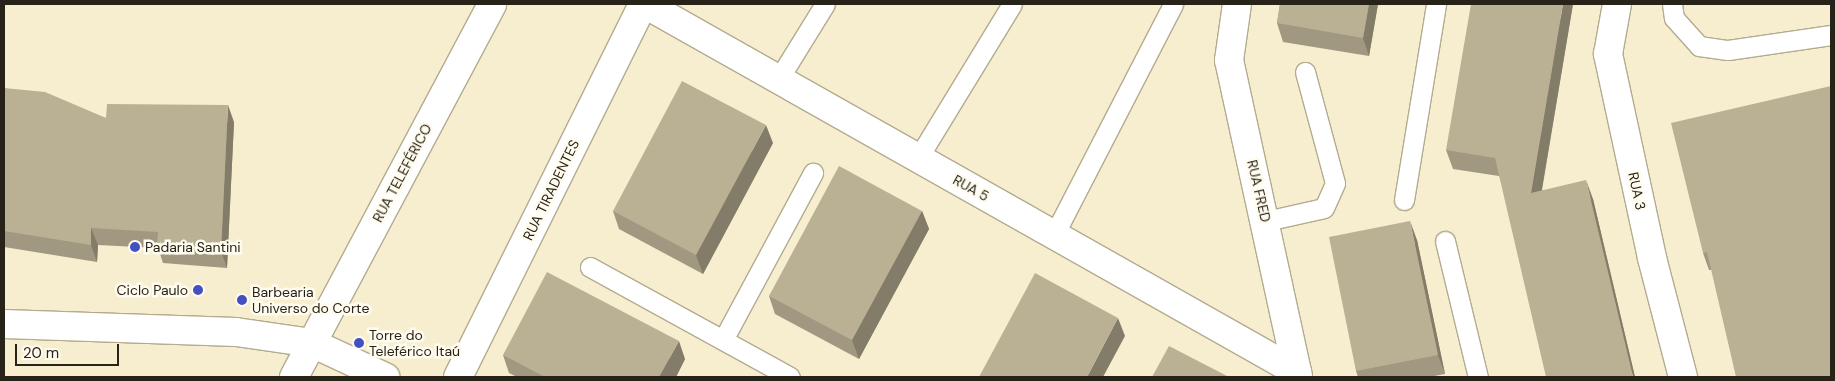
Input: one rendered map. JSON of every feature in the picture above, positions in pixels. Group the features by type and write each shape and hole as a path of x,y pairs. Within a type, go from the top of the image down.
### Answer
{"street":[{"name":"RUA TELEFÉRICO","path":"294,377 492,4"},
{"name":"RUA 5","path":"644,4 1298,375"},
{"name":"RUA TIRADENTES","path":"458,377 644,4"},
{"name":"RUA FRED","path":"1237,4 1229,60 1266,221 1298,375"},
{"name":"RUA 3","path":"1617,4 1608,54 1652,258 1683,377"},
{"path":"4,324 236,332 312,342 369,373"}],"lane":[{"path":"778,80 825,4"},
{"path":"918,158 1012,4"},
{"path":"1054,235 1173,4"},
{"path":"1404,200 1436,4"},
{"path":"1672,4 1674,18 1700,46 1728,50 1831,35"},
{"path":"1266,221 1324,208 1335,184 1305,72"},
{"path":"723,340 813,173"},
{"path":"1445,241 1478,377"},
{"path":"590,267 790,377"}],"building":[{"path":"1280,4 1369,4 1363,38 1277,23"},
{"path":"1471,4 1563,4 1531,193 1586,180 1633,377 1546,377 1495,158 1446,150"},
{"path":"682,81 766,125 696,255 613,211"},
{"path":"1831,86 1831,377 1736,377 1707,252 1703,253 1671,123"},
{"path":"4,88 45,92 106,118 107,104 228,105 221,251 157,246 158,232 91,228 91,245 4,231"},
{"path":"839,166 922,211 852,340 769,296"},
{"path":"1410,221 1438,355 1356,371 1329,237"},
{"path":"547,272 679,341 659,377 545,377 503,355"},
{"path":"1035,273 1118,318 1087,377 979,377"},
{"path":"1169,346 1229,377 1152,377"}],"place":[{"name":"Padaria Santini","path":"135,247"},
{"name":"Ciclo Paulo","path":"198,290"},
{"name":"Barbearia Universo do Corte","path":"242,300"},
{"name":"Torre do Teleférico Itaú","path":"359,343"}]}
